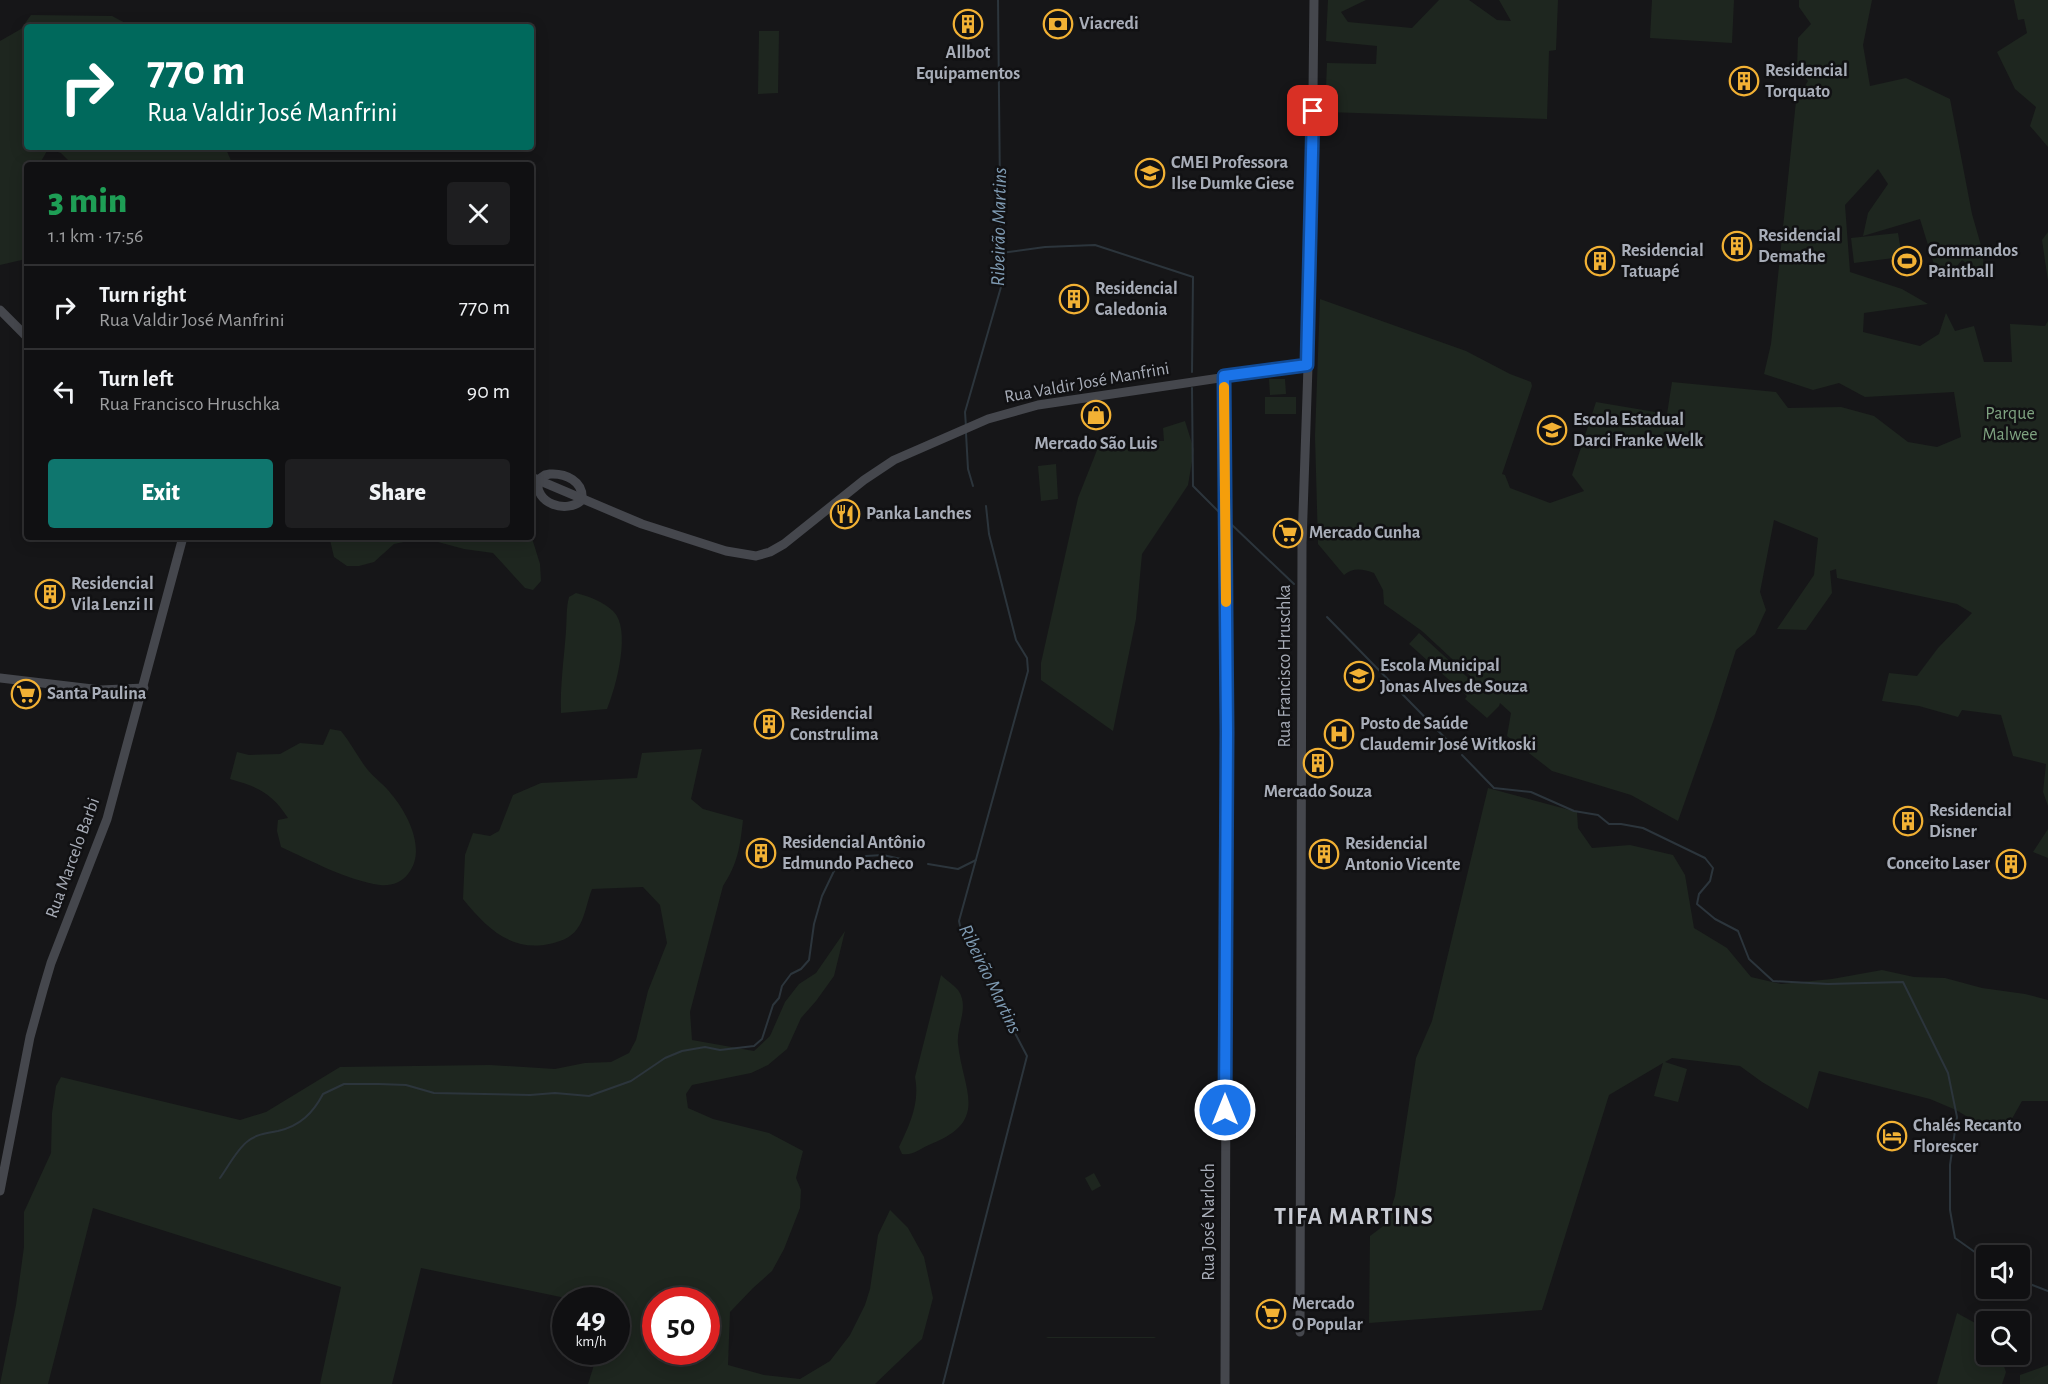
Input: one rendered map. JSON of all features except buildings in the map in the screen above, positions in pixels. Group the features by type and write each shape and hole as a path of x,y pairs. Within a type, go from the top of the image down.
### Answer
{"street":[{"name":"Rua Francisco Hruschka","path":"1300,1332 1302,543 1313,162 1314,0"},
{"path":"0,310 24,334"},
{"name":"Rua Valdir José Manfrini","path":"534,479 677,536 726,551 756,556 770,552 784,544 864,480 894,460 962,429 1002,414 1038,405 1307,365"},
{"name":"Rua José Narloch","path":"1224,376 1227,720 1225,1384"},
{"path":"550,474 571,478 581,489 582,500 568,507 550,503 538,494 534,479 550,474"},
{"name":"Rua Marcelo Barbi","path":"0,1191 30,1037 43,990 54,955 105,825 144,688 182,540"},
{"path":"0,678 100,690 144,688"}],"green space":[{"path":"1328,0 1366,0 1341,12 1348,22 1412,28 1439,0 1469,0 1497,20 1511,21 1499,0 1558,0 1556,50 1549,51 1547,119 1325,112 1327,63 1376,64 1377,46 1326,41"},
{"path":"1652,0 1734,0 1732,43 1650,38"},
{"name":"Parque Malwee","path":"1799,0 1872,0 1863,45 1870,86 1906,78 1950,99 1972,214 1982,249 1985,277 1962,260 1948,277 1936,271 1920,219 1863,236 1868,213 1888,184 1878,169 1845,205 1850,272 1902,289 1928,304 1864,313 1863,332 1920,346 1939,334 1946,313 1955,331 1974,326 1984,362 2012,362 2010,324 2045,326 2048,321 2048,806 2043,792 2046,764 2013,756 2001,715 1962,710 1958,717 1919,706 1882,701 1889,673 1917,676 1938,648 1972,613 1957,604 1837,578 1836,569 1830,571 1832,593 1806,630 1777,629 1814,575 1818,538 1774,520 1760,592 1766,610 1755,634 1736,650 1678,821 1631,795 1552,771 1507,736 1511,713 1500,703 1487,718 1465,699 1467,696 1409,644 1419,633 1477,686 1479,684 1422,631 1384,604 1383,590 1374,573 1358,570 1344,575 1318,544 1315,436 1320,299 1466,351 1510,374 1531,382 1532,386 1502,474 1505,475 1510,488 1550,503 1584,491 1572,475 1596,402 1667,414 1672,382 1776,392 1788,408 1841,407 1874,416 1908,442 1937,447 1961,437 1954,392 1865,397 1839,383 1813,390 1764,374 1771,344 1796,101 1808,81 1797,69 1798,38 1811,24 1799,7"},
{"path":"2014,0 2048,0 2048,147 2030,126 2036,107 2015,89 1997,52 2027,33 2024,19 2018,20"},
{"path":"31,15 112,16 127,24 25,24"},
{"path":"24,25 24,150 47,150 41,162 24,162 24,259 0,265 0,41 21,29"},
{"path":"759,31 779,31 778,93 758,94"},
{"path":"51,150 226,150 232,162 70,162 61,153"},
{"path":"2048,232 2048,281 2042,240"},
{"path":"1898,233 1902,257 1854,263 1851,238"},
{"path":"1269,379 1285,379 1286,394 1270,395"},
{"path":"1265,397 1296,397 1296,414 1265,414"},
{"path":"1185,421 1194,450 1188,485 1142,554 1136,619 1113,731 1041,680 1041,663 1078,498 1101,440 1164,441 1163,428"},
{"path":"1056,464 1058,499 1041,501 1038,466"},
{"path":"330,540 413,540 394,544 374,562 359,566 347,566 334,557"},
{"path":"430,540 533,540 540,564 541,581 533,590 525,588 493,553 464,549"},
{"path":"576,593 596,600 613,611 619,619 622,644 618,673 607,709 561,713 567,605 569,597"},
{"path":"330,729 341,731 367,769 398,803 409,822 416,844 416,855 408,874 396,883 380,885 367,883 281,847 277,831 278,820 288,818 282,809 264,792 230,779 237,752 249,755 280,754 300,743 323,745"},
{"path":"702,749 691,799 703,809 743,820 738,854 723,886 690,1012 692,1040 754,1051 770,1036 785,1002 799,984 816,973 845,931 834,976 801,1018 787,1049 768,1065 751,1073 692,1085 686,1094 688,1108 713,1119 769,1133 803,1151 796,1178 801,1190 800,1208 784,1249 772,1271 730,1312 728,1365 764,1375 800,1379 830,1361 850,1335 865,1305 870,1289 878,1235 890,1210 908,1228 924,1257 933,1298 922,1339 875,1384 588,1384 594,1365 630,1365 630,1287 552,1287 552,1295 421,1268 392,1384 320,1384 341,1287 93,1208 48,1384 0,1384 16,1305 24,1247 24,1212 51,1153 52,1113 56,1086 61,1077 240,1120 266,1112 340,1067 490,1065 555,1069 585,1063 611,1062 629,1053 636,1040 648,991 667,943 660,905 643,887 592,889 580,925 574,932 557,942 535,946 511,941 500,935 490,928 463,899 465,855 473,833 490,836 499,831 513,795 541,783 637,778 642,753"},
{"path":"1488,788 1577,812 1578,828 1592,848 1630,845 1673,855 1685,875 1694,928 1727,948 1751,977 1781,984 1832,979 1882,970 1914,977 1945,978 1982,988 2048,1000 2048,1101 2022,1101 2005,1131 1983,1126 1956,1110 1930,1099 1819,1071 1808,1109 1740,1066 1672,1058 1665,1062 1687,1069 1678,1102 1654,1096 1663,1063 1609,1095 1542,1310 1369,1323 1370,1236 1386,1224 1395,1196 1416,1058 1432,1021"},
{"path":"2048,829 2048,858 2033,852"},
{"path":"941,975 958,990 963,1003 958,1044 967,1090 967,1114 961,1125 949,1135 913,1153 902,1154 899,1147 915,1105 915,1077"},
{"path":"1094,1173 1101,1186 1092,1191 1085,1178"},
{"path":"1957,1313 1976,1323 1976,1365 2004,1365 2006,1372 2002,1384 1937,1384"},
{"path":"1154,1337 1156,1338 1046,1338"},
{"path":"2048,1365 2048,1384 2020,1384 2020,1375"}],"waterway":[{"name":"Ribeirão Martins","path":"966,427 965,412 1001,287 998,0"},
{"path":"1001,253 1045,247 1095,245 1193,277 1192,372"},
{"path":"1192,388 1193,486 1221,514"},
{"name":"Ribeirão Martins","path":"966,433 968,469 973,486"},
{"name":"Ribeirão Martins","path":"943,1384 1027,1056 961,930 959,921 1028,671 1027,658 1016,640 989,534 986,506"},
{"path":"1231,524 1294,584"},
{"path":"1327,617 1452,745"},
{"path":"1462,755 1494,788 1531,792 1574,811 1598,815 1609,824 1643,828 1705,858 1713,868 1710,881 1699,894 1697,904 1715,919 1738,931 1749,959 1773,981 1828,984 1903,982 1948,1073 1957,1117 1950,1165 1950,1210 1955,1238 1976,1253"},
{"path":"866,856 883,855 910,861"},
{"path":"928,864 958,869 976,860"},
{"path":"220,1178 244,1144 259,1135 293,1126 310,1113 323,1094 344,1084 406,1085 434,1093 530,1095 555,1093 589,1096 631,1081 665,1058 682,1051 705,1047 720,1050 754,1046 762,1039 782,986 791,974 801,969 809,960 814,924 822,896 834,871 846,862"},
{"path":"2030,1284 2048,1291"}],"slow traffic":[{"path":"1224,387 1226,602"}],"place":[{"name":"Allbot Equipamentos","path":"968,24"},
{"name":"Viacredi","path":"1058,24"},
{"name":"Residencial Torquato","path":"1744,81"},
{"name":"CMEI Professora Ilse Dumke Giese","path":"1150,173"},
{"name":"Residencial Demathe","path":"1737,246"},
{"name":"Residencial Tatuapé","path":"1600,261"},
{"name":"Commandos Paintball","path":"1907,261"},
{"name":"Residencial Caledonia","path":"1074,299"},
{"name":"Mercado São Luis","path":"1096,415"},
{"name":"Escola Estadual Darci Franke Welk","path":"1552,430"},
{"name":"Panka Lanches","path":"845,514"},
{"name":"Mercado Cunha","path":"1288,533"},
{"name":"Residencial Vila Lenzi II","path":"50,594"},
{"name":"Escola Municipal Jonas Alves de Souza","path":"1359,676"},
{"name":"Santa Paulina","path":"26,694"},
{"name":"Residencial Construlima","path":"769,724"},
{"name":"Posto de Saúde Claudemir José Witkoski","path":"1339,734"},
{"name":"Mercado Souza","path":"1318,763"},
{"name":"Residencial Disner","path":"1908,821"},
{"name":"Residencial Antônio Edmundo Pacheco","path":"761,853"},
{"name":"Residencial Antonio Vicente","path":"1324,854"},
{"name":"Conceito Laser","path":"2011,864"},
{"name":"Chalés Recanto Florescer","path":"1892,1136"},
{"name":"Mercado O Popular","path":"1271,1314"}],"district":[{"name":"TIFA MARTINS","path":"1354,1217"}],"route":[{"path":"1225,1110 1227,732 1224,376 1307,365 1311,278 1313,111"}]}
